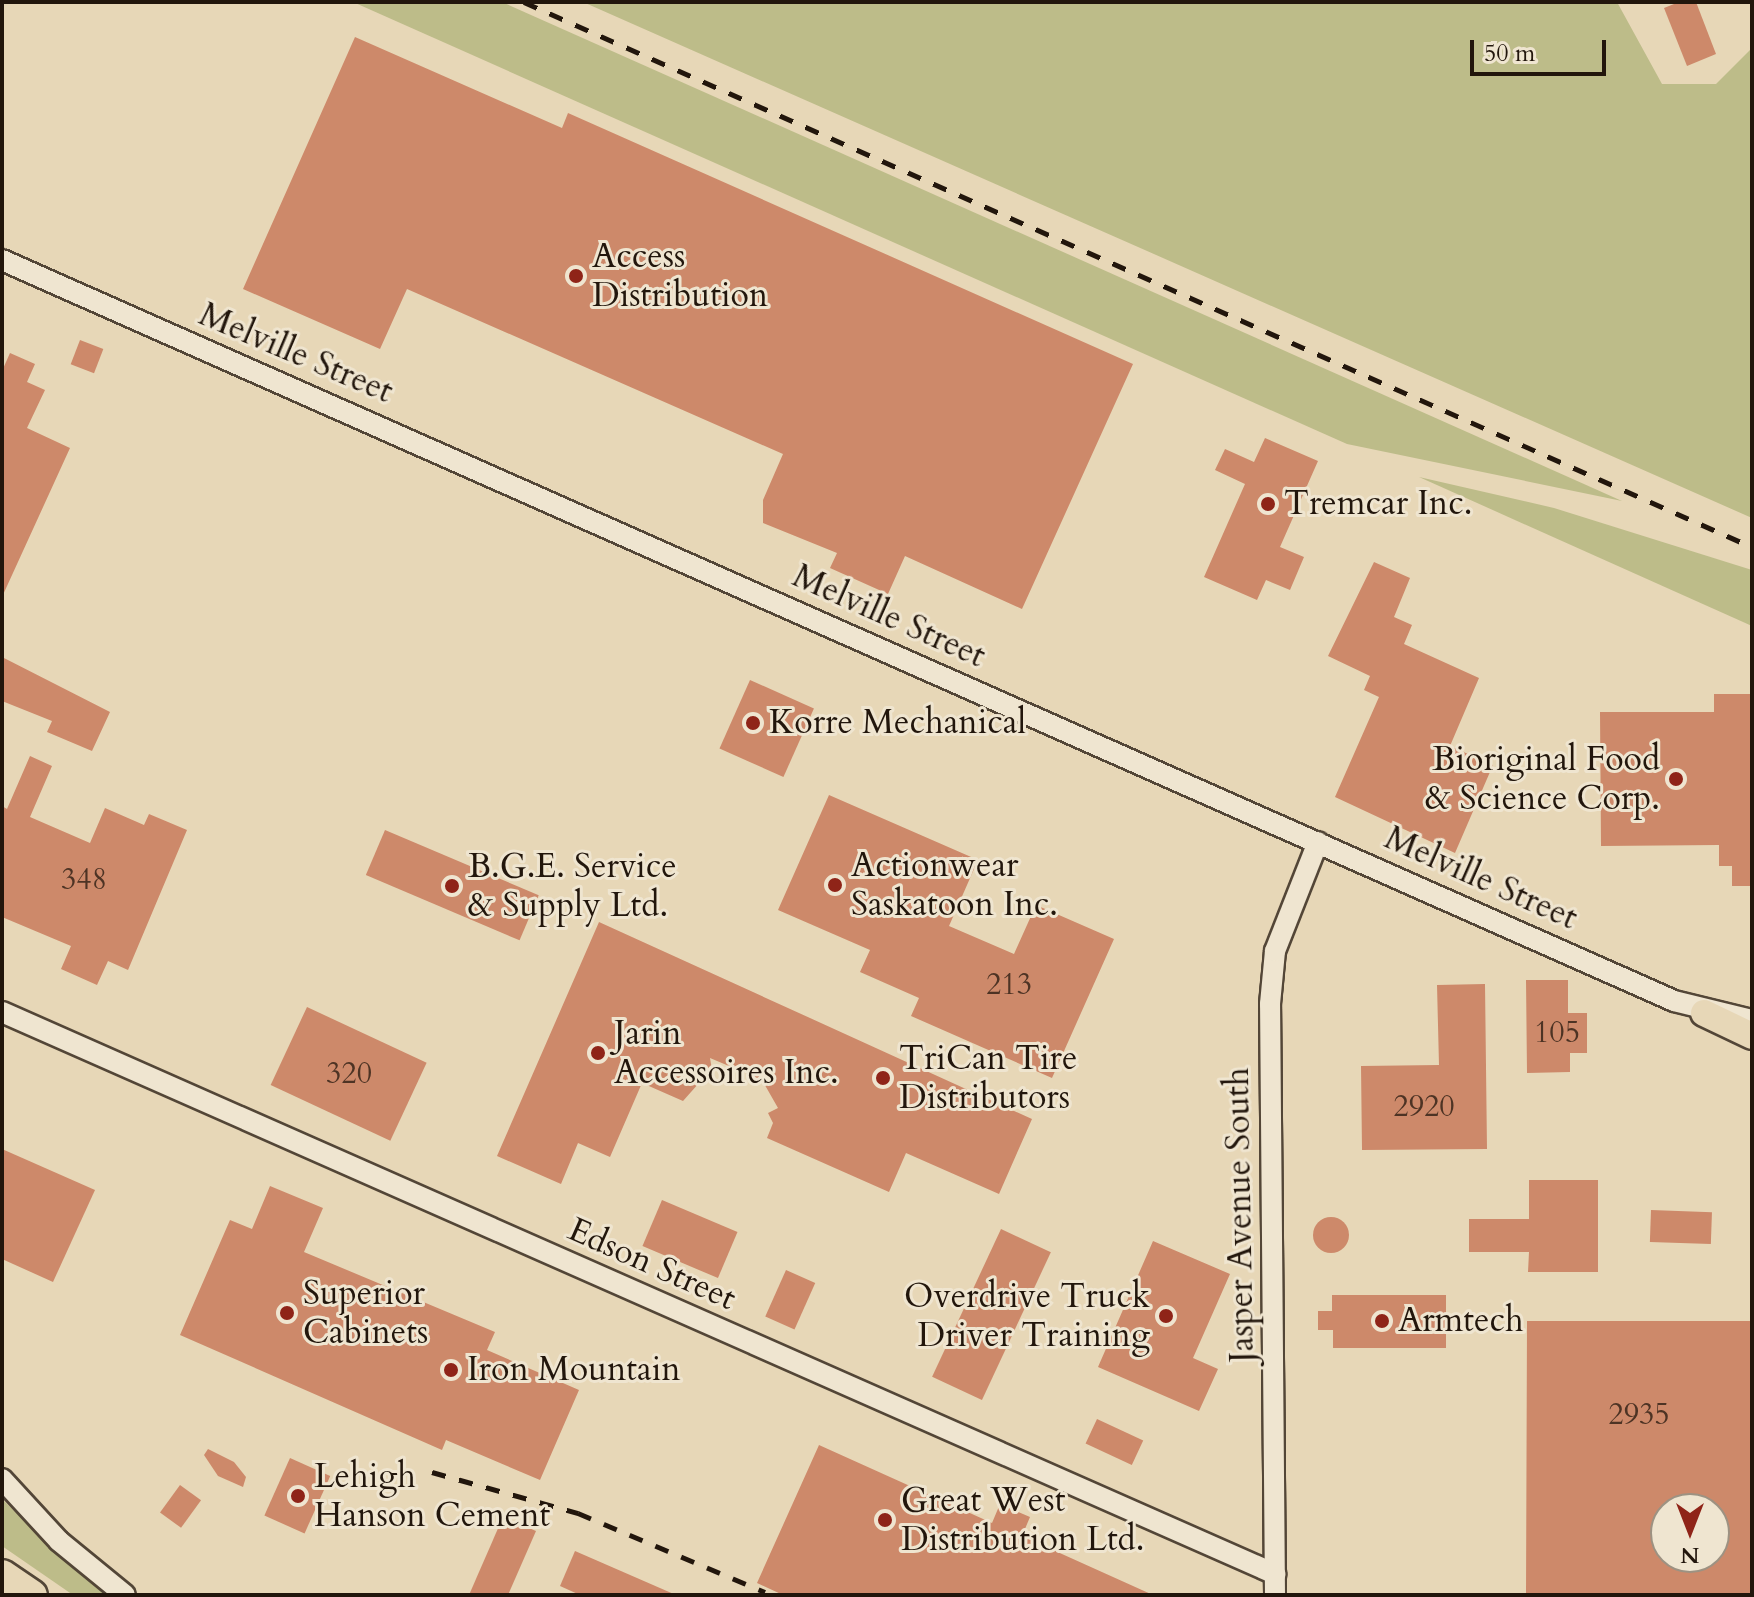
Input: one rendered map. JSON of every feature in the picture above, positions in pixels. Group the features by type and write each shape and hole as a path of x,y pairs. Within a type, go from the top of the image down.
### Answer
{"highway":[{"path":"2,1575 32,1595"}],"main road":[{"path":"1704,1013 1752,1036"}],"street":[{"name":"Melville Street","path":"2,260 1704,1013 1752,1020"},
{"name":"Jasper Avenue South","path":"1275,1595 1270,1004 1275,951 1318,842"},
{"name":"Edson Street","path":"2,1012 1275,1574"},
{"path":"2,1479 59,1541 125,1595"}],"shaded area":[{"path":"353,2 502,2 1622,501 1347,444"},
{"path":"583,2 1617,2 1662,84 1716,84 1752,48 1752,518"},
{"path":"1419,477 1554,508 1752,570 1752,626"},
{"path":"2,1499 45,1541 110,1595 73,1595 2,1546"}],"building":[{"path":"1679,2 1696,2 1716,54 1687,66 1664,8"},
{"name":"Access Distribution","path":"355,37 562,128 568,113 1133,364 1022,609 905,556 888,594 830,568 837,553 763,523 763,500 783,454 407,289 380,349 243,289"},
{"path":"80,340 103,349 94,373 71,364"},
{"path":"10,353 35,364 27,382 45,390 27,428 70,448 2,597 2,371"},
{"name":"Tremcar Inc.","path":"1265,438 1318,461 1280,547 1304,557 1290,590 1266,580 1257,600 1204,577 1245,484 1215,470 1225,449 1254,462"},
{"path":"1374,562 1410,578 1394,617 1412,625 1404,644 1479,678 1450,746 1493,765 1455,853 1335,797 1379,697 1364,690 1370,676 1328,656"},
{"path":"2,657 110,712 92,751 47,732 52,721 2,701"},
{"path":"750,680 814,708 783,777 719,749"},
{"name":"Bioriginal Food & Science Corp.","path":"1714,694 1752,694 1752,886 1732,886 1732,866 1719,866 1719,845 1601,846 1600,712 1714,712"},
{"path":"30,756 52,766 30,817 90,843 105,808 144,825 149,814 187,830 128,970 108,961 97,985 61,969 71,946 2,917 2,806 7,809"},
{"path":"829,795 978,860 949,926 1014,954 1036,905 1114,939 1052,1078 911,1016 919,998 860,972 870,950 778,910"},
{"name":"B.G.E. Service & Supply Ltd.","path":"385,830 539,895 520,940 366,875"},
{"path":"599,922 1032,1119 999,1194 906,1153 889,1192 767,1138 773,1123 768,1113 778,1108 762,1080 710,1058 712,1070 698,1072 699,1083 683,1101 642,1083 610,1157 578,1143 561,1184 497,1156"},
{"path":"1526,980 1568,980 1568,1013 1587,1013 1587,1053 1570,1053 1570,1072 1527,1073"},
{"path":"1485,984 1487,1149 1362,1150 1361,1066 1439,1065 1437,985"},
{"path":"307,1007 427,1063 390,1141 271,1085"},
{"path":"2,1149 95,1190 53,1282 2,1259"},
{"path":"1529,1180 1598,1180 1598,1272 1528,1272 1529,1252 1469,1252 1469,1219 1529,1219"},
{"path":"270,1186 323,1208 304,1252 495,1332 487,1350 579,1390 540,1480 446,1440 442,1450 180,1335 230,1220 252,1229"},
{"path":"662,1200 737,1232 718,1278 642,1246"},
{"path":"1651,1210 1712,1212 1711,1244 1650,1242"},
{"path":"1331,1217 1344,1222 1349,1235 1344,1248 1331,1253 1318,1248 1313,1235 1318,1222"},
{"path":"1001,1229 1051,1252 982,1400 932,1377"},
{"name":"Overdrive Truck Driver Training","path":"1153,1241 1230,1274 1193,1358 1218,1369 1199,1411 1098,1367"},
{"path":"786,1270 815,1283 794,1330 765,1317"},
{"name":"Armtech","path":"1332,1295 1446,1295 1446,1348 1333,1348 1333,1330 1318,1330 1318,1311 1332,1311"},
{"path":"1527,1321 1751,1321 1750,1595 1526,1595"},
{"path":"1097,1419 1143,1441 1132,1465 1086,1443"},
{"name":"Great West Distribution Ltd.","path":"819,1445 992,1523 1000,1504 1030,1517 1022,1536 1153,1595 783,1595 757,1583"},
{"path":"208,1449 234,1462 246,1477 243,1487 218,1476 204,1455"},
{"name":"Lehigh Hanson Cement","path":"290,1458 330,1476 305,1533 264,1516"},
{"path":"180,1485 201,1500 181,1528 160,1513"},
{"path":"503,1517 536,1531 508,1595 469,1595"},
{"path":"575,1551 676,1595 580,1595 560,1586"}],"railway":[{"path":"524,2 1752,547"},
{"path":"432,1472 578,1513 765,1592"}],"place":[{"name":"Access Distribution","path":"576,276"},
{"name":"Tremcar Inc.","path":"1268,504"},
{"name":"Korre Mechanical","path":"753,723"},
{"name":"Bioriginal Food & Science Corp.","path":"1676,779"},
{"name":"Actionwear Saskatoon Inc.","path":"835,885"},
{"name":"B.G.E. Service & Supply Ltd.","path":"452,886"},
{"name":"Jarin Accessoires Inc.","path":"598,1053"},
{"name":"TriCan Tire Distributors","path":"883,1078"},
{"name":"Superior Cabinets","path":"287,1313"},
{"name":"Overdrive Truck Driver Training","path":"1166,1316"},
{"name":"Armtech","path":"1382,1321"},
{"name":"Iron Mountain","path":"451,1370"},
{"name":"Lehigh Hanson Cement","path":"298,1496"},
{"name":"Great West Distribution Ltd.","path":"885,1520"}]}
